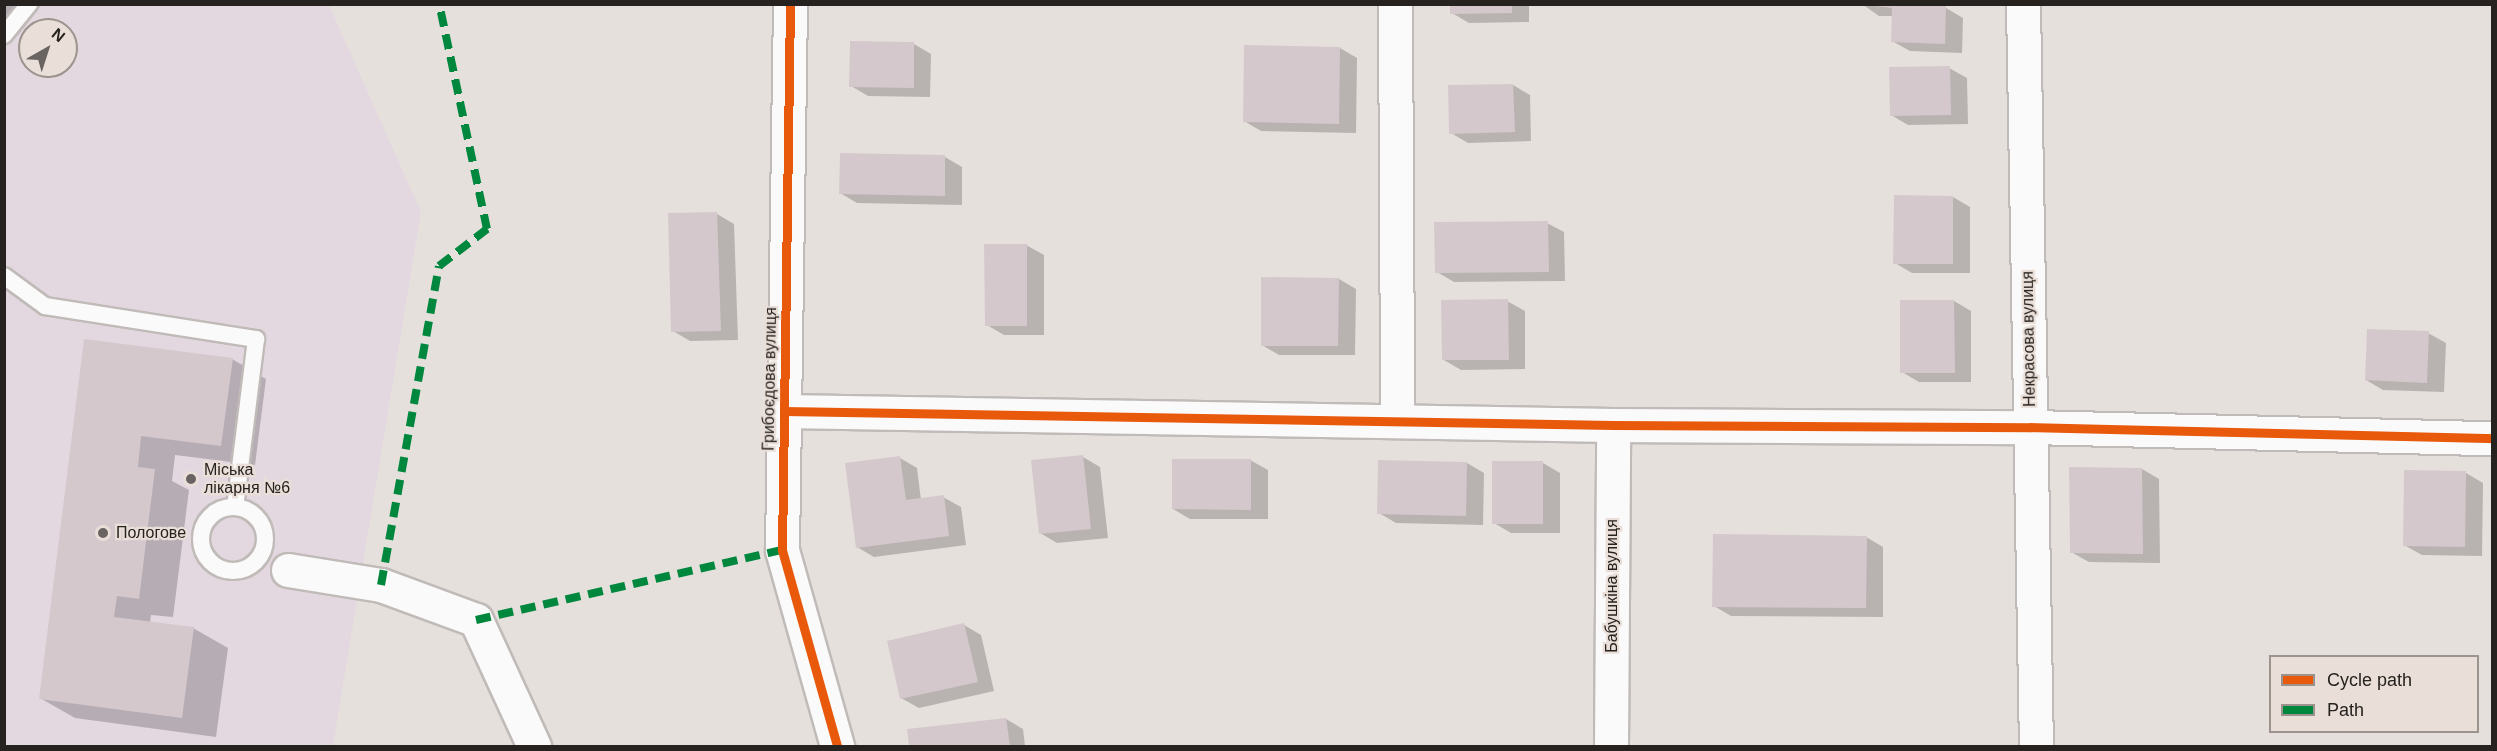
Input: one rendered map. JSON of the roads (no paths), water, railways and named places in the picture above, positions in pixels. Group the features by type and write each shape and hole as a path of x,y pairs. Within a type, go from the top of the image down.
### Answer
{"street":[{"name":"Грибоєдова вулиця","path":"790,4 782,550 837,747"},
{"path":"1395,4 1397,421"},
{"name":"Некрасова вулиця","path":"2023,4 2036,747"},
{"path":"784,411 1614,425 2031,427 2493,438"},
{"name":"Бабушкіна вулиця","path":"1611,747 1614,425"},
{"path":"274,564 381,585 476,620 534,747"}],"lane":[{"path":"4,35 29,4"},
{"path":"4,276 45,306 256,339 235,507"},
{"path":"235,507 245,509 261,523 265,543 274,564 227,572 216,568 203,551 202,530 207,520 224,508 235,507"}],"place":[{"name":"Міська лікарня №6","path":"191,479"},
{"name":"Пологове","path":"103,533"}]}
